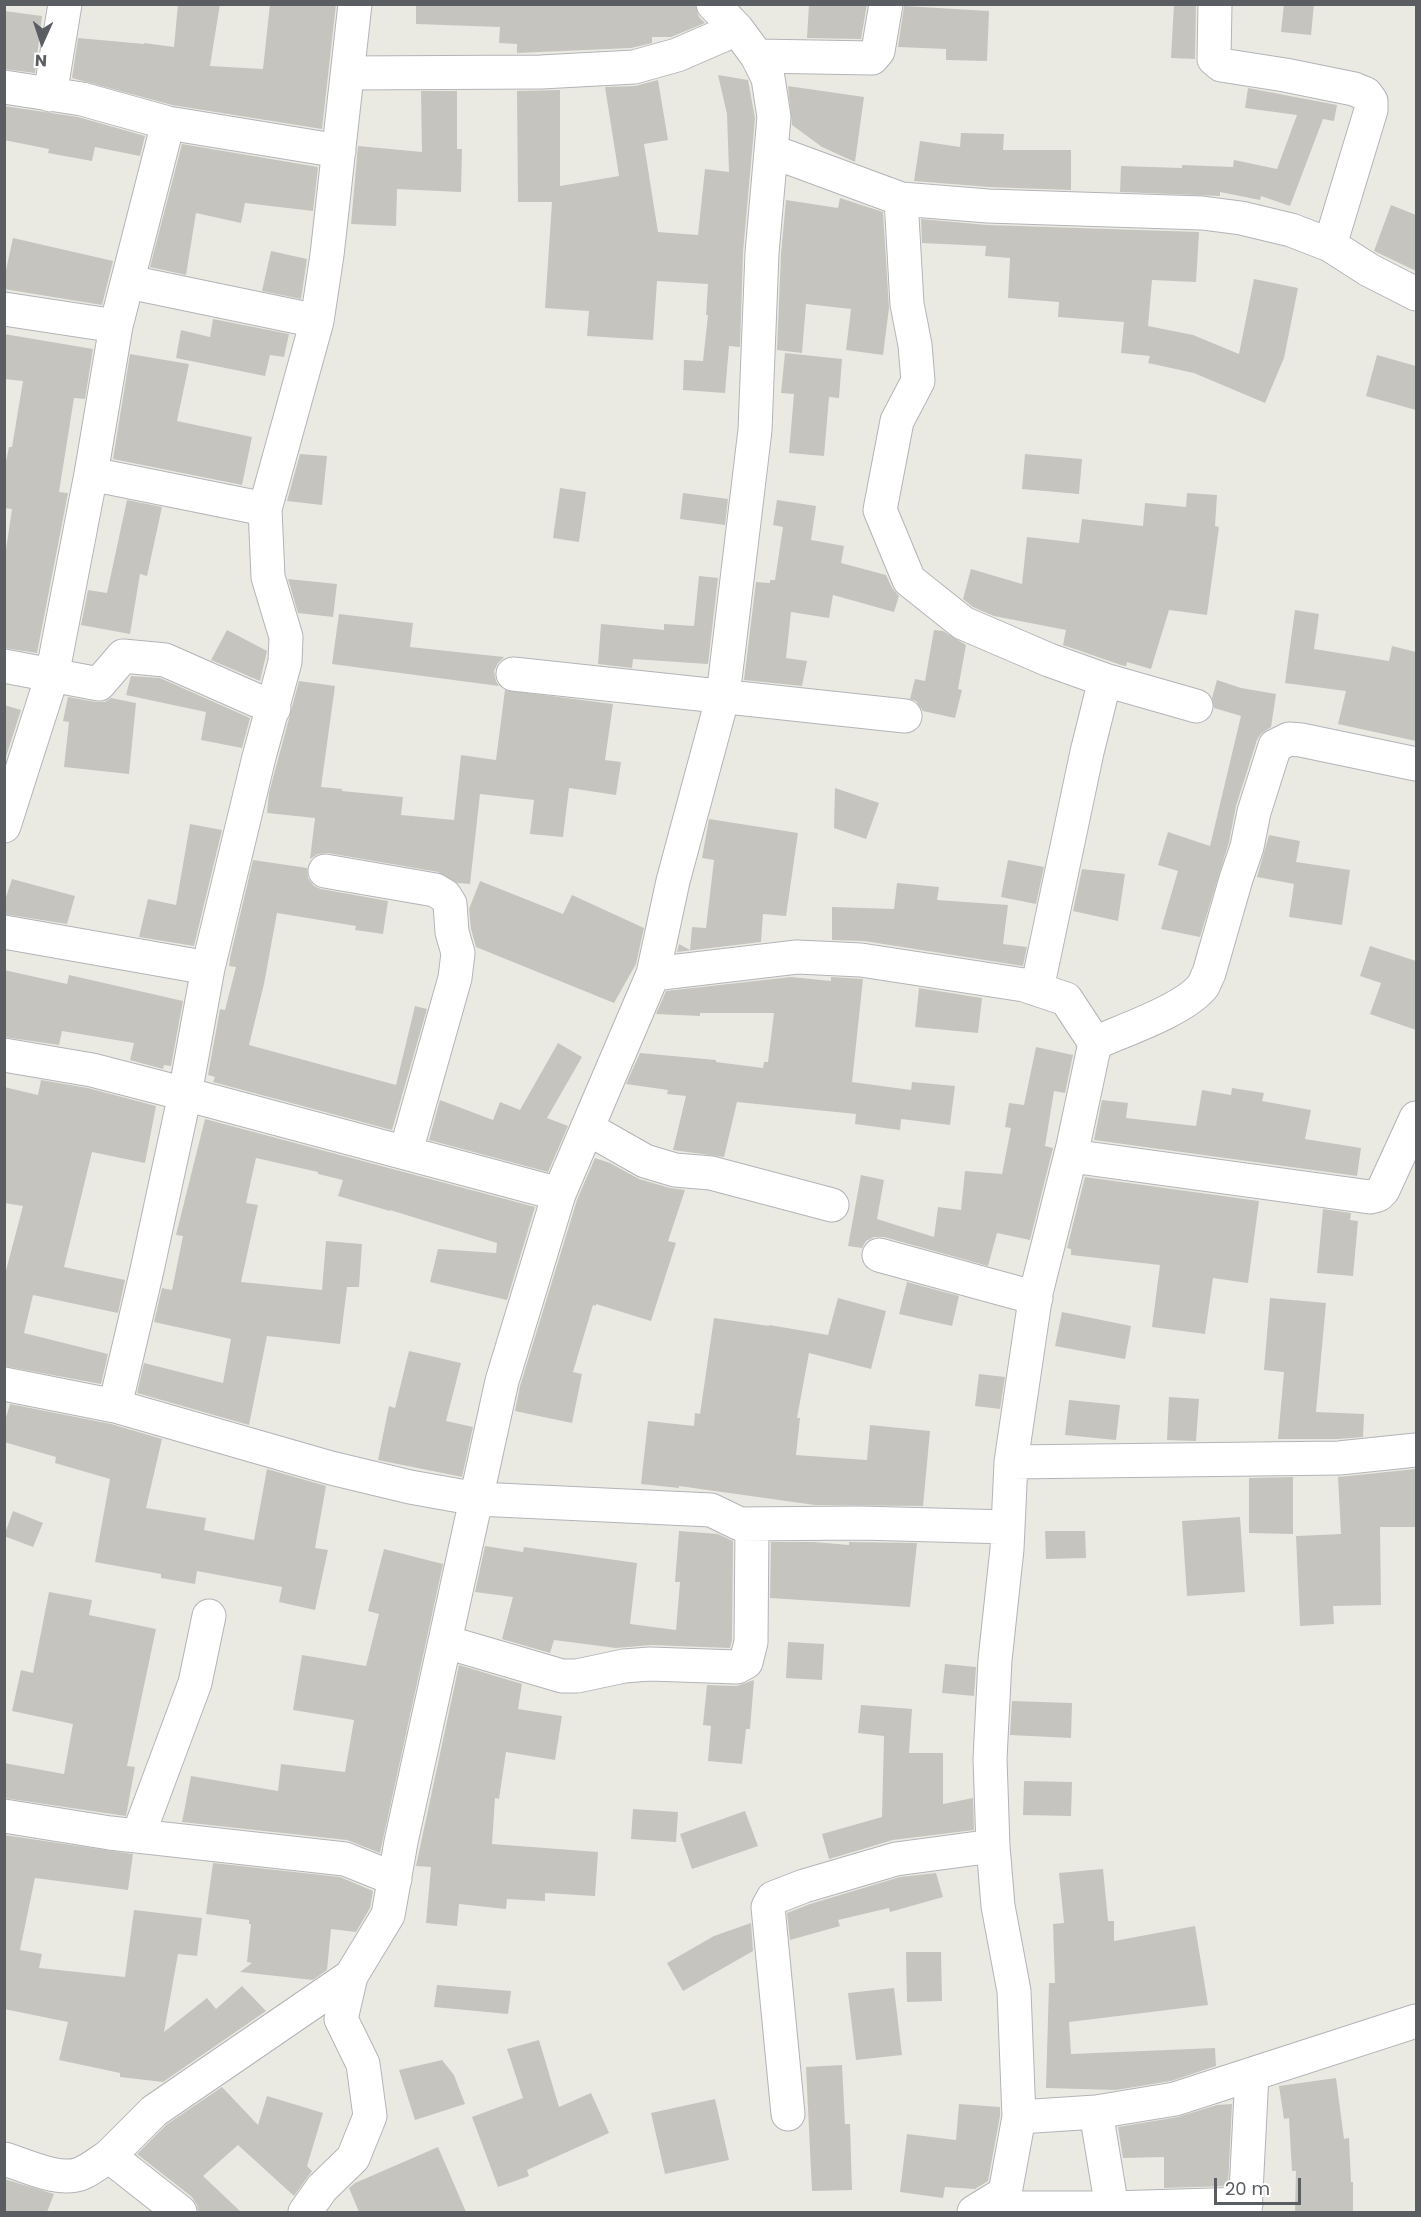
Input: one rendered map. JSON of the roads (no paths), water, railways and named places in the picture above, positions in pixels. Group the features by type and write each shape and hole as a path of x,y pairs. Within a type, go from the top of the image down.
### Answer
{"street":[{"path":"50,95 65,4"},
{"path":"114,1406 147,1270 185,1094 207,968 285,662 286,637 268,578 266,510 317,321 355,4"},
{"path":"305,2212 322,2188 353,2158 370,2116 363,2064 341,2019 351,1976 388,1915 502,1381 559,1194 653,974 673,881 723,696 755,430 762,253 774,117 768,78 758,56 713,4"},
{"path":"758,56 872,58 878,51 886,4"},
{"path":"1215,4 1214,59 1221,65 1354,89 1366,94 1371,101 1371,110 1330,245"},
{"path":"348,73 541,72 634,68 677,55 737,29"},
{"path":"4,87 82,99 168,123 339,151"},
{"path":"4,826 52,676 92,474 116,326 168,123"},
{"path":"771,151 901,199 988,206 1202,213 1241,218 1291,230 1330,245 1369,270 1416,294"},
{"path":"901,199 907,304 915,345 918,381 897,421 880,510 909,580 963,624 1049,660 1106,680 1196,706"},
{"path":"129,282 317,321"},
{"path":"4,309 116,326"},
{"path":"92,474 266,510"},
{"path":"4,666 99,684 123,656 165,660 274,708"},
{"path":"513,674 905,716"},
{"path":"1037,989 1086,752 1106,680"},
{"path":"1095,1043 1172,1009 1203,986 1247,847 1254,812 1275,746 1289,739 1301,740 1416,764"},
{"path":"325,872 435,890 445,896 450,904 452,932 458,954 456,971 406,1151"},
{"path":"4,932 207,968"},
{"path":"653,974 797,957 861,960 1024,985 1066,999 1095,1043 1071,1156 1036,1298 1011,1462 1008,1527 995,1660 990,1759 998,1906 1014,1991 1019,2117 1005,2193 977,2210"},
{"path":"4,1054 92,1071 185,1094 406,1151 559,1194"},
{"path":"1071,1156 1370,1197 1383,1190 1416,1118"},
{"path":"587,1128 645,1161 675,1170 711,1173 832,1204"},
{"path":"879,1255 1036,1298"},
{"path":"4,1384 114,1406 331,1468 410,1487 477,1499 711,1510 740,1524 752,1525 860,1523 1008,1527"},
{"path":"1011,1462 1339,1458 1416,1450"},
{"path":"446,1642 562,1676 578,1676 624,1666 650,1664 737,1667 746,1662 751,1642 752,1525"},
{"path":"138,1836 195,1683 209,1616"},
{"path":"4,1816 138,1836 345,1859 395,1879"},
{"path":"788,2114 768,1907 773,1898 804,1886 896,1859 993,1846"},
{"path":"4,2158 57,2175 80,2174 109,2156 154,2111 351,1976"},
{"path":"1019,2117 1096,2112 1175,2099 1416,2021"},
{"path":"977,2210 1245,2208 1252,2074"},
{"path":"1096,2112 1112,2210"},
{"path":"109,2156 180,2212"}]}
